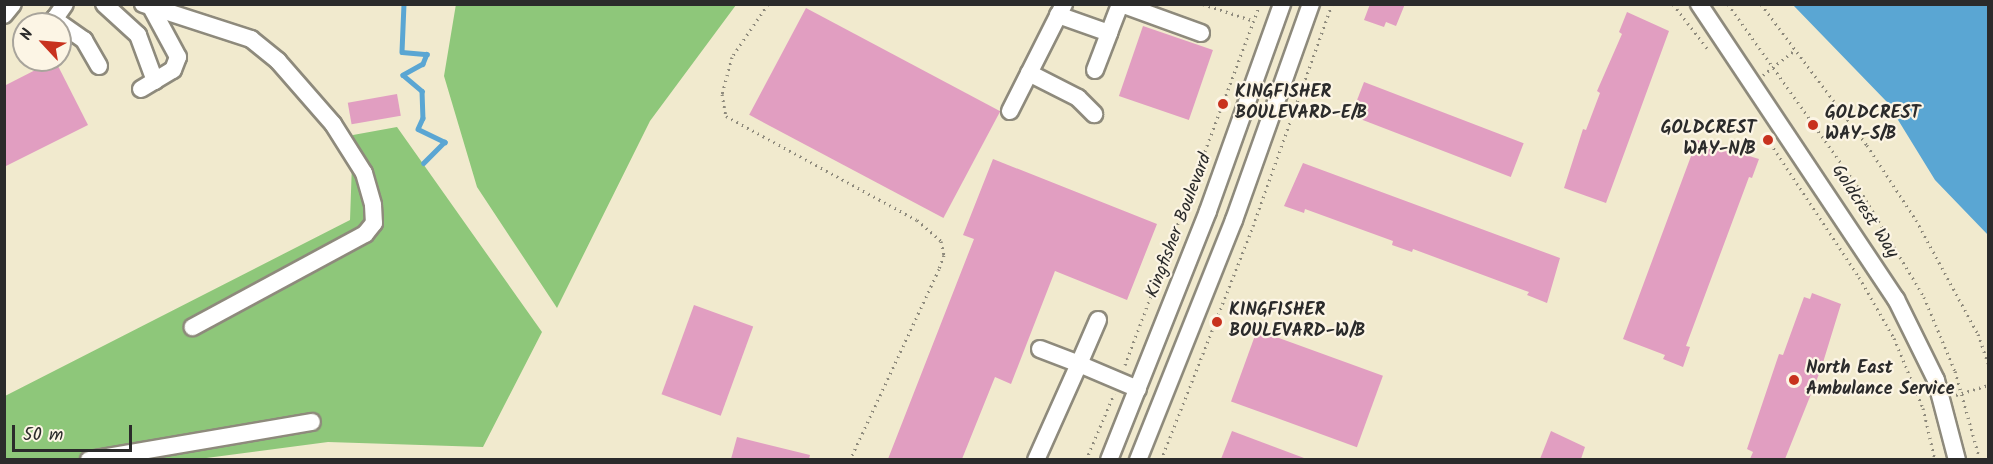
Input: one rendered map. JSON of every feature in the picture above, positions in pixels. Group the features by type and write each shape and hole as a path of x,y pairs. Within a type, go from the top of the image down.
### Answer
{"street":[{"path":"4,15 13,4"},
{"path":"104,4 138,35 148,85 173,70 178,57 147,7"},
{"path":"1095,70 1120,4 1201,33"},
{"name":"Kingfisher Boulevard","path":"1109,459 1208,211 1282,4"},
{"path":"1138,459 1234,220 1311,4"},
{"name":"Goldcrest Way","path":"1699,4 1755,82 1896,299 1921,344 1943,399 1957,459"},
{"path":"147,7 252,39 278,62 333,124 364,173 374,205 374,223 365,234 193,327"},
{"path":"1010,111 1061,10 1109,33"},
{"path":"72,33 84,40 99,66"},
{"path":"1029,73 1078,98 1094,114"},
{"path":"1036,459 1098,320"},
{"path":"1040,349 1138,389"},
{"path":"89,459 312,422"}],"path":[{"path":"768,4 732,57 722,94 726,116 917,220 941,241 944,255 850,459"},
{"path":"1203,4 1254,21"},
{"path":"1086,458 1119,381 1260,4"},
{"path":"1161,459 1253,226 1332,4"},
{"path":"1673,4 1712,55"},
{"path":"1728,4 1894,244 1943,337 1963,393 1980,459"},
{"path":"1761,4 1867,145 1916,220 1973,325 1989,363"},
{"path":"1755,82 1795,50"},
{"path":"1762,130 1889,329 1923,408 1935,459"},
{"path":"1943,399 1989,385"}],"green space":[{"path":"456,4 736,5 650,121 557,308 477,187 444,76"},
{"path":"397,127 542,332 483,447 328,442 191,460 5,460 5,396 350,220 353,135"}],"water":[{"path":"1793,5 1988,5 1988,235 1935,180 1887,102"}],"building":[{"path":"1370,4 1405,4 1396,26 1386,22 1384,27 1364,20"},
{"path":"806,8 1000,111 943,218 749,115"},
{"path":"1627,12 1669,31 1606,203 1564,188 1583,129 1586,130 1600,93 1597,91 1622,34 1619,32"},
{"path":"1143,26 1213,50 1189,120 1119,96"},
{"path":"31,72 61,72 88,125 4,167 4,86"},
{"path":"1364,82 1524,143 1511,177 1351,116"},
{"path":"397,94 401,116 352,124 348,103"},
{"path":"1697,140 1759,159 1752,178 1749,177 1686,346 1690,347 1683,367 1663,359 1665,355 1623,339"},
{"path":"993,159 1157,224 1127,300 1055,271 1011,384 995,377 962,459 888,459 974,239 963,235"},
{"path":"1303,163 1560,258 1547,303 1527,295 1529,292 1413,249 1412,252 1392,245 1393,241 1305,209 1304,213 1284,206"},
{"name":"North East Ambulance Service","path":"1812,293 1841,304 1821,369 1785,459 1750,459 1753,452 1747,449 1779,354 1783,355 1804,297 1810,299"},
{"path":"694,305 753,327 721,416 662,394"},
{"path":"1257,330 1383,376 1357,447 1231,401"},
{"path":"1232,431 1304,458 1304,459 1221,459"},
{"path":"1551,431 1585,447 1581,459 1540,459"},
{"path":"737,437 810,455 809,459 731,459"}],"waterway":[{"path":"404,4 402,52 427,54 423,64 403,75 422,91 423,118 418,129 445,142 424,163"}],"place":[{"name":"KINGFISHER BOULEVARD-E/B","path":"1223,104"},
{"name":"GOLDCREST WAY-S/B","path":"1813,125"},
{"name":"GOLDCREST WAY-N/B","path":"1768,140"},
{"name":"KINGFISHER BOULEVARD-W/B","path":"1217,322"},
{"name":"North East Ambulance Service","path":"1794,380"}]}
